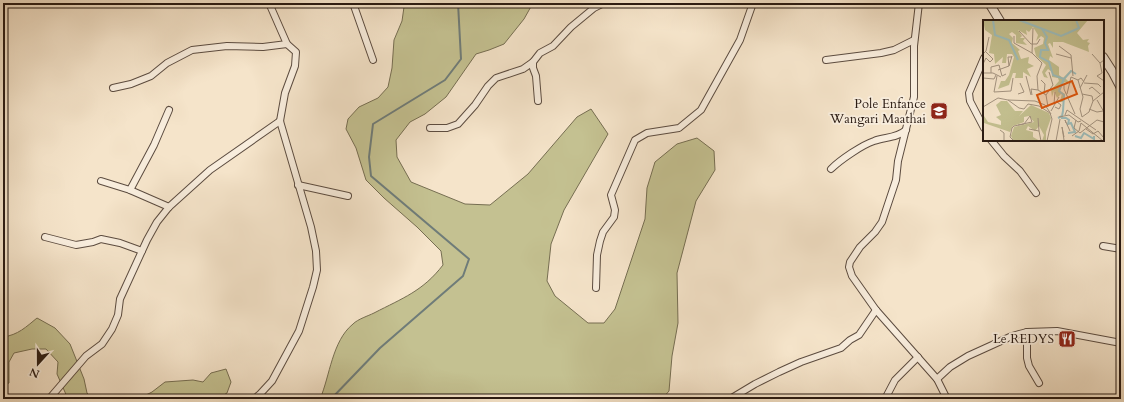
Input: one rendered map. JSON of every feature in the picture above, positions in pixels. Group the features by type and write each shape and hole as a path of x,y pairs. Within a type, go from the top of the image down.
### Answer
{"street":[{"path":"254,399 272,381 299,331 317,270 316,251 311,228 280,121 285,93 295,66 296,52 287,44 268,3"},
{"path":"353,3 373,60"},
{"path":"430,128 447,128 458,124 496,78 523,69 533,62 540,53 553,46 570,27 594,8 604,3"},
{"path":"596,288 597,256 600,241 614,217 615,210 611,195 635,140 648,133 679,128 701,110 740,40 753,3"},
{"path":"919,3 914,40 914,90 898,161 896,180 882,222 875,232 860,247 850,262 849,267 852,276 876,310 937,379 947,399"},
{"path":"989,3 998,20"},
{"path":"826,60 881,53 894,50 914,40"},
{"path":"113,88 131,84 151,76 168,62 192,50 227,46 263,47 287,44"},
{"path":"1104,59 1121,88"},
{"path":"983,60 969,93 970,101 983,126"},
{"path":"533,62 538,101"},
{"path":"130,190 154,146 169,110"},
{"path":"49,399 86,356 102,344 112,330 118,315 120,299 157,222 168,207 210,170 280,121"},
{"path":"831,169 869,143 897,136 906,130"},
{"path":"992,141 1004,156 1020,171 1036,192"},
{"path":"100,180 130,190 168,207"},
{"path":"298,185 348,196"},
{"path":"45,237 76,246 101,239 120,243 142,251"},
{"path":"1103,246 1121,249"},
{"path":"730,399 778,372 841,348 850,340 859,335 876,310"},
{"path":"937,379 950,367 968,356 1012,336 1027,332 1057,331 1121,342"},
{"path":"1027,332 1027,358 1029,366 1039,383"},
{"path":"885,399 895,380 918,357"}],"shaded area":[{"path":"401,3 533,3 524,19 504,44 476,54 446,97 425,114 410,122 396,140 397,157 411,182 465,204 490,205 528,174 577,117 591,109 608,134 564,210 551,244 547,281 555,296 588,323 604,323 615,309 645,219 647,188 655,162 677,144 697,138 714,151 715,170 696,201 677,273 678,323 672,356 669,391 662,399 320,399 332,359 340,340 346,331 358,321 420,288 443,265 441,251 366,180 356,148 346,129 348,119 359,107 378,98 388,87 392,68 394,40 402,21 404,7"},
{"path":"37,318 55,328 70,344 84,379 87,393 92,399 68,399 57,374 58,362 46,349 32,349 14,353 9,362 9,383 3,385 3,337 17,332"},
{"path":"226,369 231,382 227,393 217,399 186,397 178,399 138,399 152,392 165,382 193,380 203,382 211,373"}],"waterway":[{"path":"331,399 380,348 463,276 469,259 371,176 369,157 373,124 445,80 461,59 458,3"}],"place":[{"name":"Pole Enfance Wangari Maathai","path":"939,111"},
{"name":"Le REDYS","path":"1067,339"}]}
